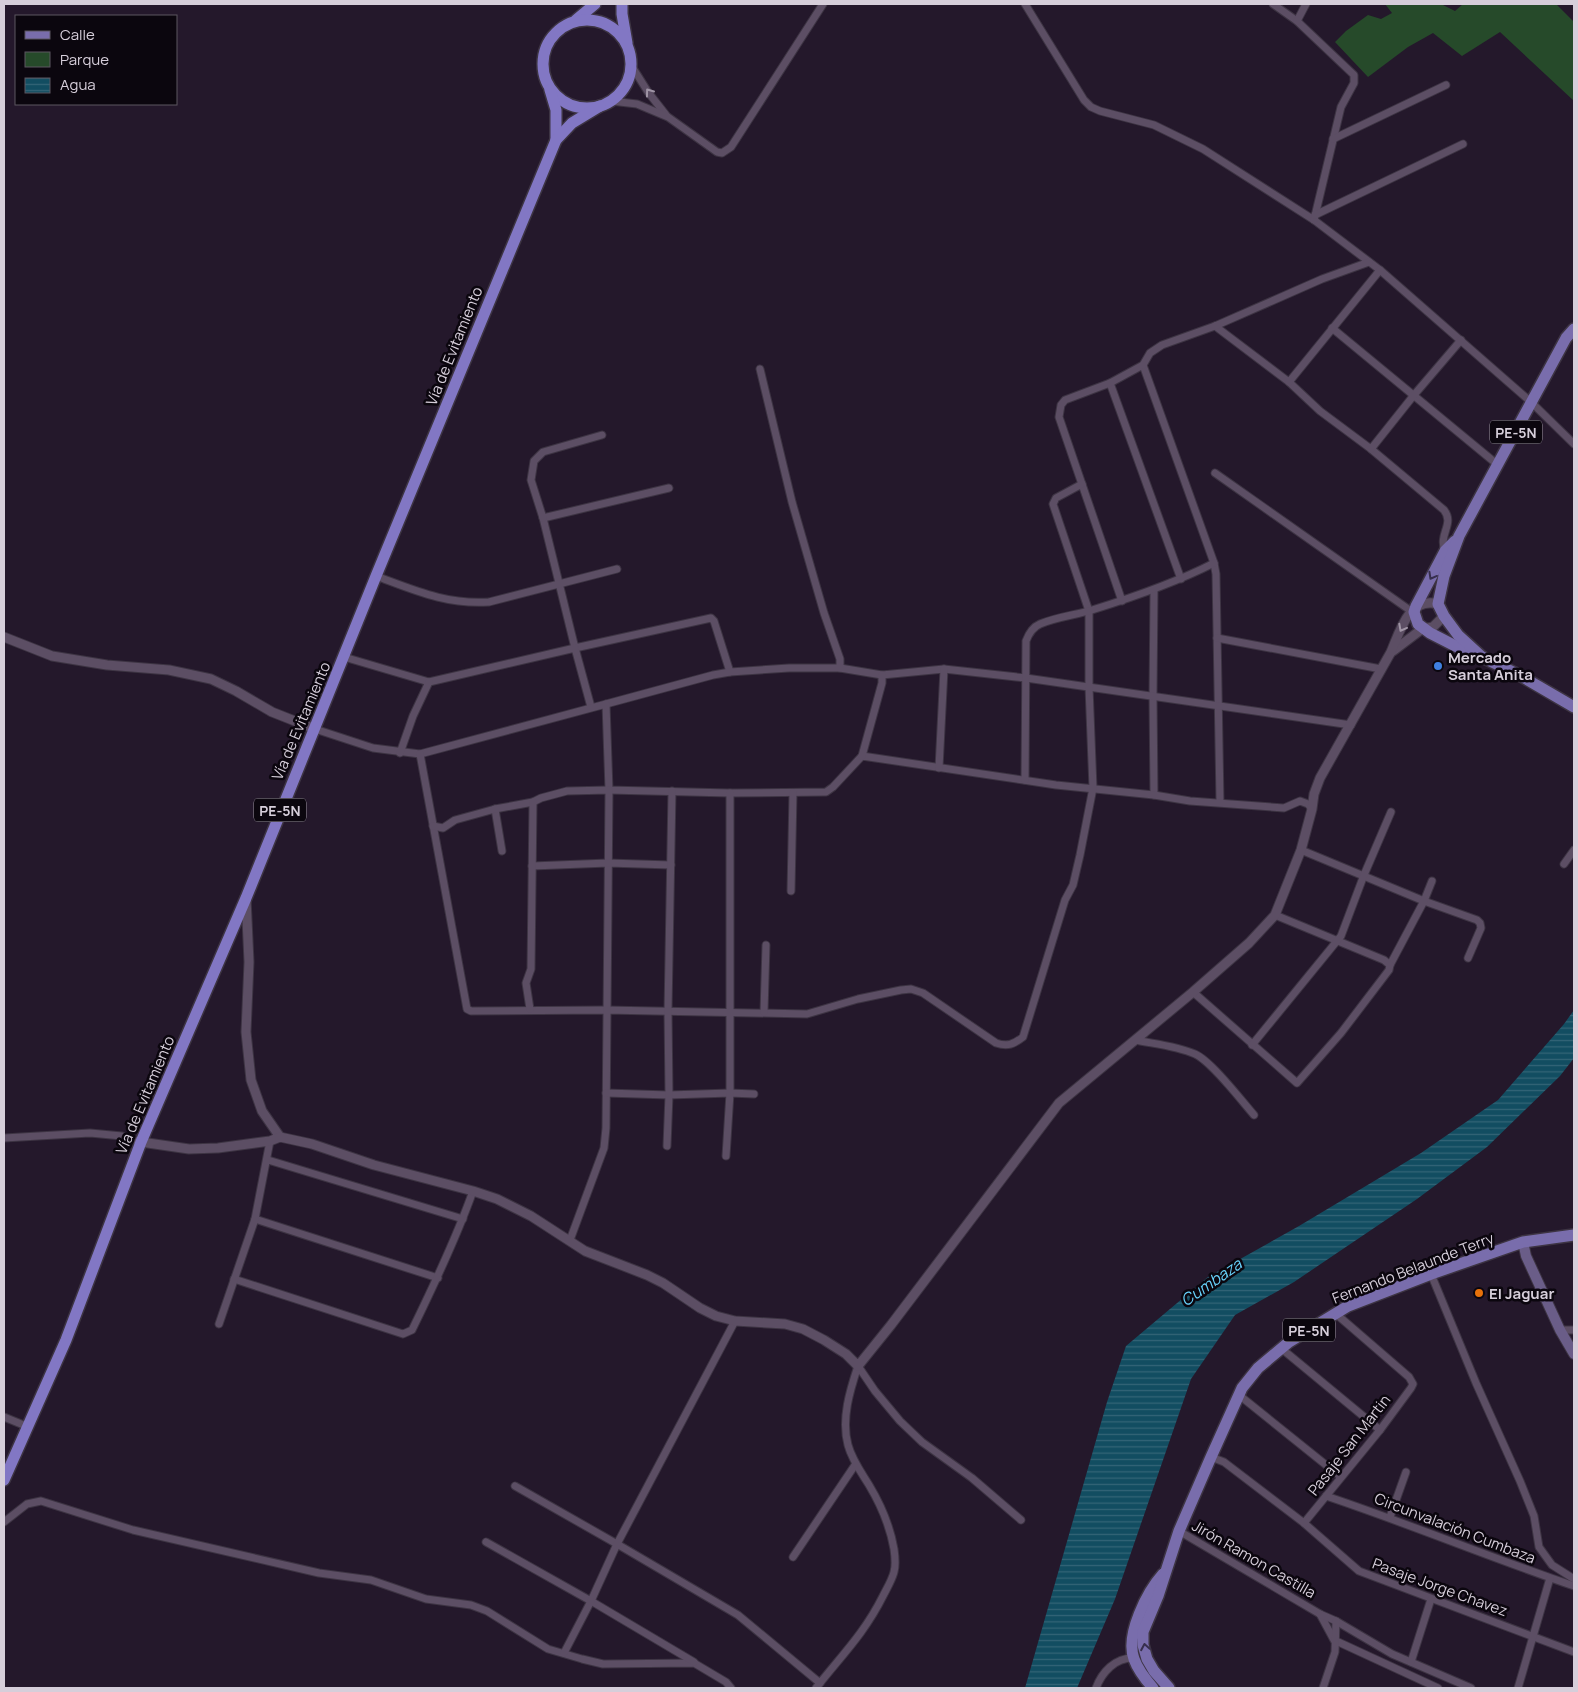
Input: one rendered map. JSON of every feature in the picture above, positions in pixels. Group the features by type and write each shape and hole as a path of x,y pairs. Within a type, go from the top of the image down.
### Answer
{"highway":[{"path":"574,22 595,4"},
{"path":"622,4 631,65 630,74 623,89 611,101 600,106 587,108 571,105 557,96 548,83 544,68 544,53 555,33 567,24 589,20 604,23 616,31 628,47"},
{"name":"Vía de Evitamiento","path":"548,83 556,110 556,140"},
{"name":"Vía de Evitamiento","path":"4,1480 26,1426 66,1340 141,1142 246,898 376,576 556,140 572,123 600,106"}],"main road":[{"name":"PE-5N","path":"1438,604 1444,576 1459,536 1566,338 1574,329"},
{"name":"PE-5N","path":"1414,609 1445,551 1459,536"},
{"path":"1438,604 1458,635 1482,657"},
{"path":"1414,609 1414,618 1422,629 1473,655 1482,657 1521,676 1574,707"},
{"name":"Fernando Belaunde Terry","path":"1169,1688 1154,1671 1147,1659 1143,1645 1143,1632 1158,1596 1179,1531 1238,1395 1258,1368 1288,1342 1348,1306 1431,1274 1523,1242 1574,1235"},
{"path":"1523,1242 1526,1256 1560,1330 1574,1354"},
{"name":"Fernando Belaunde Terry","path":"1134,1658 1132,1638 1139,1614 1154,1584 1168,1567"},
{"name":"PE-5N","path":"1134,1658 1144,1678 1153,1688"}],"street":[{"path":"611,101 637,104 668,117 720,153 726,152 823,4"},
{"path":"1025,4 1084,100 1091,107 1100,112 1154,125 1203,149 1315,218 1380,270 1461,340 1531,402 1574,444"},
{"path":"1273,4 1298,21 1355,78 1354,84 1342,107 1315,218"},
{"path":"1298,21 1306,4"},
{"path":"631,65 648,92 668,117"},
{"path":"1333,139 1446,85"},
{"path":"1315,218 1462,144"},
{"path":"1122,600 1059,417 1061,405 1065,400 1110,383 1142,365 1150,353 1157,348 1215,326 1322,279 1369,262"},
{"path":"1289,382 1380,270"},
{"path":"1215,326 1289,382 1320,410 1371,449 1444,510 1448,515 1442,545 1445,551"},
{"path":"1332,328 1498,464"},
{"path":"1371,449 1461,340"},
{"path":"1142,365 1214,563 1216,574 1220,802"},
{"path":"760,369 792,502 824,614 840,659 840,668"},
{"path":"1110,383 1181,579"},
{"path":"591,707 574,648 543,518 531,480 534,461 543,452 602,435"},
{"path":"1215,473 1414,609"},
{"path":"420,754 465,1006 471,1011 530,1009 807,1014 858,999 911,989 923,993 996,1043 1012,1045 1024,1037 1065,900 1073,884 1093,788 1089,687 1090,611 1052,504 1056,498 1082,484"},
{"path":"543,518 669,488"},
{"path":"1025,780 1026,641 1031,630 1044,623 1090,611 1154,590 1214,563"},
{"path":"376,576 420,593 458,603 472,604 488,602 616,570"},
{"path":"1154,590 1154,795"},
{"path":"514,1486 618,1544 738,1615 818,1686 853,1645 872,1618 890,1584 895,1570 895,1555 886,1518 870,1486 855,1465 848,1444 846,1423 848,1400 858,1366 1059,1103 1193,992 1249,943 1276,914 1301,850 1314,794 1320,778 1391,652 1398,634 1414,609 1430,602 1438,604"},
{"path":"1391,652 1422,629 1433,627 1444,616"},
{"path":"344,657 429,682 711,618 714,620 730,672"},
{"path":"4,637 52,656 107,665 169,670 211,679 236,690 272,712 315,729 373,748 400,753 420,754 714,675 730,672 789,668 840,668 882,675 944,668 1351,725"},
{"path":"1217,638 1381,669"},
{"path":"939,768 944,668"},
{"path":"433,826 443,828 455,820 495,809 533,802 567,791 826,792 862,756 882,683 882,675"},
{"path":"400,753 413,716 429,682"},
{"path":"570,1240 604,1148 609,790 606,704"},
{"path":"862,756 1056,785 1154,795 1190,801 1284,808 1300,801 1308,804 1312,809"},
{"path":"667,1146 672,791"},
{"path":"726,1156 730,1093 731,1012 730,793"},
{"path":"791,891 793,793"},
{"path":"530,1009 526,983 531,970 533,802"},
{"path":"495,809 502,851"},
{"path":"1252,1045 1341,936 1391,812"},
{"path":"1301,850 1424,901 1477,920 1481,928 1468,958"},
{"path":"1564,864 1574,850"},
{"path":"532,866 608,863 671,865"},
{"path":"1193,992 1297,1083 1341,1033 1389,970 1432,881"},
{"path":"246,898 249,962 246,1032 250,1080 262,1110 280,1137"},
{"path":"1276,914 1384,960 1390,965"},
{"path":"764,1012 766,945"},
{"path":"1135,1040 1178,1048 1197,1055 1208,1062 1254,1115"},
{"path":"606,1093 669,1095 754,1094"},
{"path":"4,1138 90,1133 122,1136 141,1142 189,1149 218,1148 270,1141 280,1137 312,1144 374,1165 473,1191 497,1200 531,1216 585,1251 663,1283 700,1308 716,1316 735,1321 785,1324 803,1329 831,1344 846,1354 858,1366 875,1391 900,1421 922,1442 972,1478 1021,1520"},
{"path":"219,1324 255,1218 268,1160 270,1141"},
{"path":"268,1160 463,1219"},
{"path":"234,1279 403,1334 412,1330 438,1278 473,1191"},
{"path":"255,1218 438,1278"},
{"path":"1431,1274 1534,1516 1539,1548 1552,1565 1574,1579"},
{"name":"Pasaje San Martin","path":"1304,1523 1380,1430 1412,1388 1413,1384 1410,1377 1335,1313"},
{"path":"564,1654 618,1544 735,1321"},
{"path":"1560,1330 1574,1330"},
{"path":"1282,1349 1380,1430"},
{"path":"1238,1395 1341,1477"},
{"path":"4,1417 26,1426"},
{"name":"Pasaje Jorge Chavez","path":"1211,1457 1224,1462 1304,1523 1359,1571 1574,1652"},
{"path":"793,1557 855,1465"},
{"path":"1390,1518 1406,1472"},
{"name":"Circunvalación Cumbaza","path":"1326,1496 1574,1586"},
{"path":"4,1522 27,1504 41,1502 133,1530 319,1572 371,1580 426,1599 471,1605 487,1611 548,1648 603,1664 694,1663"},
{"name":"Jirón Ramon Castilla","path":"1179,1531 1320,1614 1334,1640"},
{"path":"486,1542 591,1601 726,1682 731,1688"},
{"path":"1518,1688 1550,1578"},
{"path":"1411,1662 1432,1599"},
{"path":"1320,1614 1336,1621 1392,1654 1471,1688"},
{"path":"1323,1688 1335,1652 1336,1621"},
{"path":"1334,1640 1438,1688"},
{"path":"1096,1688 1103,1675 1113,1664 1118,1661 1134,1658"}],"green space":[{"path":"1385,4 1441,4 1455,11 1463,4 1556,4 1574,22 1574,101 1500,32 1462,56 1433,33 1408,47 1368,77 1335,42 1346,31 1368,15 1381,19 1392,13"}],"water":[{"name":"Cumbaza","path":"1574,1010 1574,1058 1560,1076 1487,1147 1417,1199 1294,1282 1235,1315 1191,1379 1115,1599 1077,1688 1025,1688 1107,1402 1126,1346 1208,1277 1299,1226 1421,1153 1498,1100"}],"place":[{"name":"Mercado Santa Anita","path":"1438,666"},
{"name":"El Jaguar","path":"1479,1293"}]}
